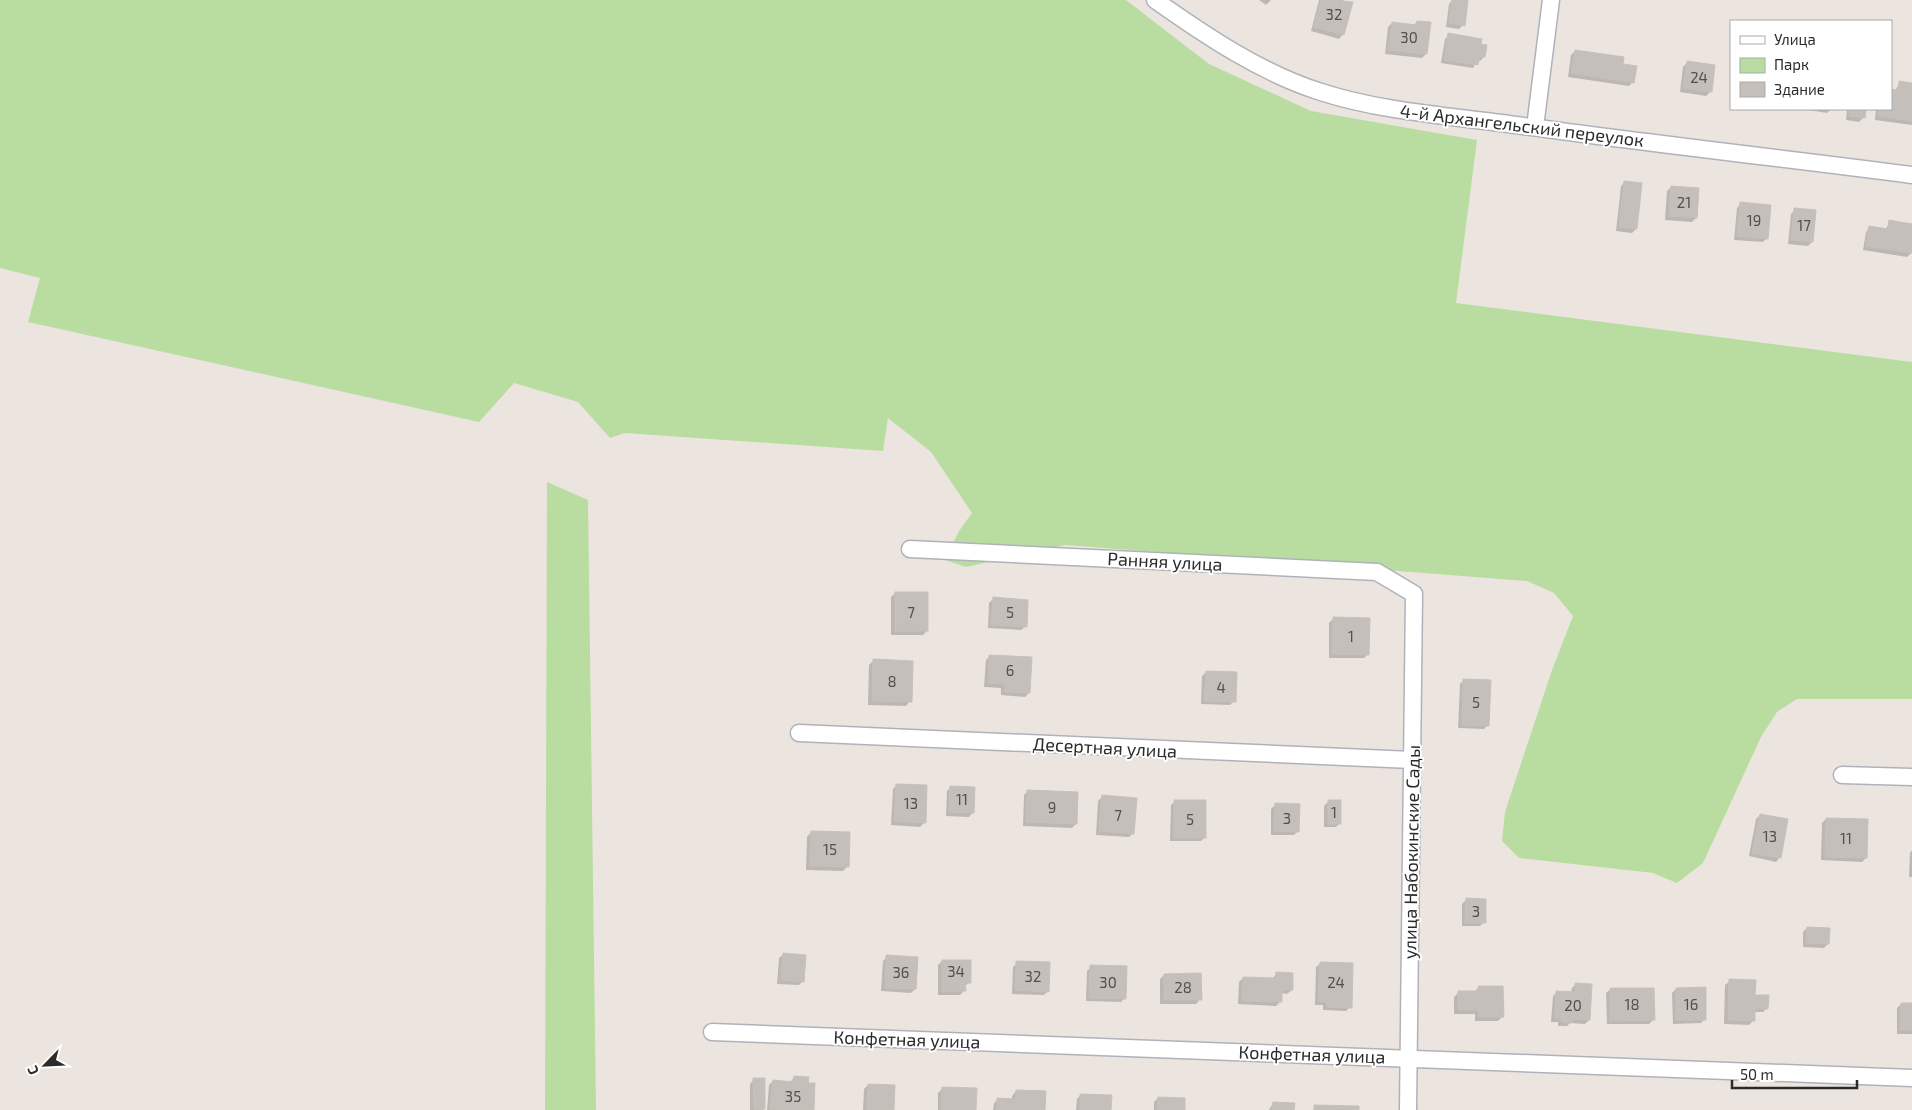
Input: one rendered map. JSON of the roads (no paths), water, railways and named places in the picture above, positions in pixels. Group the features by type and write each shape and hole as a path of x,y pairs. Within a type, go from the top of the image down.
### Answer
{"street":[{"name":"4-й Архангельский переулок","path":"1155,0 1197,30 1256,64 1289,80 1321,92 1382,106 1912,174"},
{"path":"1535,127 1550,0"},
{"name":"Ранняя улица","path":"910,549 1377,572 1414,594"},
{"name":"улица Набокинские Сады","path":"1408,1110 1414,594"},
{"name":"Десертная улица","path":"799,733 1412,760"},
{"path":"1842,775 1912,777"},
{"name":"Конфетная улица","path":"712,1032 1912,1078"}]}
